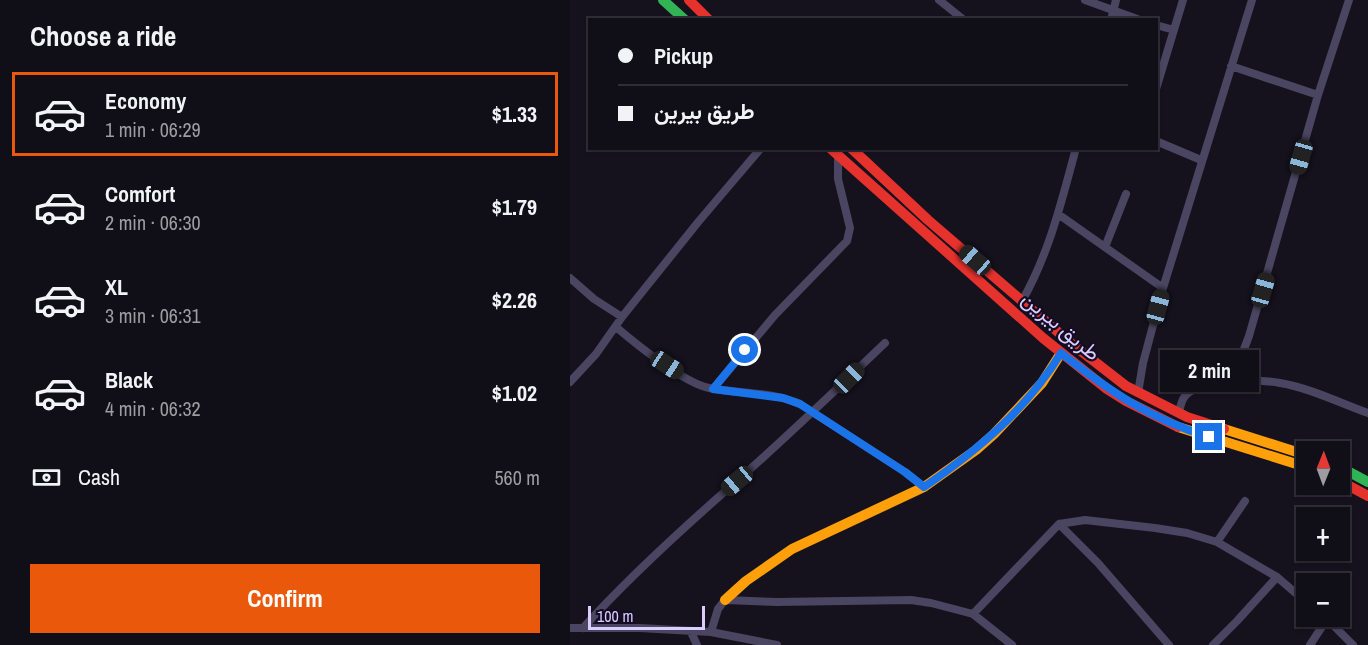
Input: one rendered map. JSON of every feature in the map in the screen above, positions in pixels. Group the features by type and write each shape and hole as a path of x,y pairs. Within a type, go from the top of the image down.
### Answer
{"main road":[{"path":"663,0 683,18"},
{"path":"689,0 707,18"},
{"name":"طريق بيرين","path":"853,150 964,251 1092,361 1126,387 1179,413 1218,428 1296,452"},
{"name":"طريق بيرين","path":"834,152 1061,353 1107,389 1182,429 1296,464"},
{"path":"955,260 964,251"},
{"path":"725,600 746,581 792,549 924,487 976,450 1042,383 1061,353"},
{"path":"1350,472 1368,482"},
{"path":"1350,486 1368,496"}],"street":[{"path":"939,0 962,18"},
{"path":"1085,0 1112,15 1129,18"},
{"path":"1112,15 1116,0"},
{"path":"1158,82 1183,0"},
{"path":"1138,393 1143,363 1163,288 1252,0"},
{"path":"1232,381 1249,336 1318,95 1349,0"},
{"path":"1158,26 1174,30"},
{"path":"1232,66 1318,95"},
{"path":"1158,142 1201,160"},
{"path":"570,382 596,354 622,316 759,150"},
{"path":"1022,301 1035,278 1058,214 1075,150"},
{"path":"713,389 775,315 847,241 850,228 834,152"},
{"path":"1106,247 1126,194"},
{"path":"1058,214 1163,288"},
{"path":"570,278 594,299 622,316"},
{"path":"616,327 701,386 783,398 800,404 905,472 924,487"},
{"path":"583,628 701,510 737,481 885,343"},
{"path":"1179,413 1188,393 1203,387 1232,381 1281,383 1368,413"},
{"path":"1217,542 1245,501"},
{"path":"973,614 1059,524 1085,520 1187,533 1217,542 1277,577 1296,593"},
{"path":"1059,524 1098,563 1168,645"},
{"path":"1213,645 1277,577"},
{"path":"711,632 718,609 725,600 777,602 910,600 973,614 1012,645"},
{"path":"1310,645 1320,627"},
{"path":"1334,627 1353,645"},
{"path":"570,628 640,628 711,632 777,645"},
{"path":"691,632 697,645"}],"traffic: fast":[{"path":"663,0 683,18"},
{"path":"1350,472 1368,482"}],"traffic: slow":[{"path":"725,600 746,581 792,549 924,487 976,450 1042,383 1061,353"},
{"path":"1178,427 1296,464"},
{"path":"1224,429 1296,452"}],"traffic: jam":[{"path":"689,0 707,18"},
{"path":"832,150 1043,338 1107,389 1178,427"},
{"path":"853,150 928,220 1072,344 1126,386 1187,417 1224,429"},
{"path":"1350,486 1368,496"}],"route":[{"path":"745,350 713,389 783,398 800,404 826,419 924,487 976,450 994,434 1042,383 1061,353 1126,401 1182,429 1209,437"}]}
